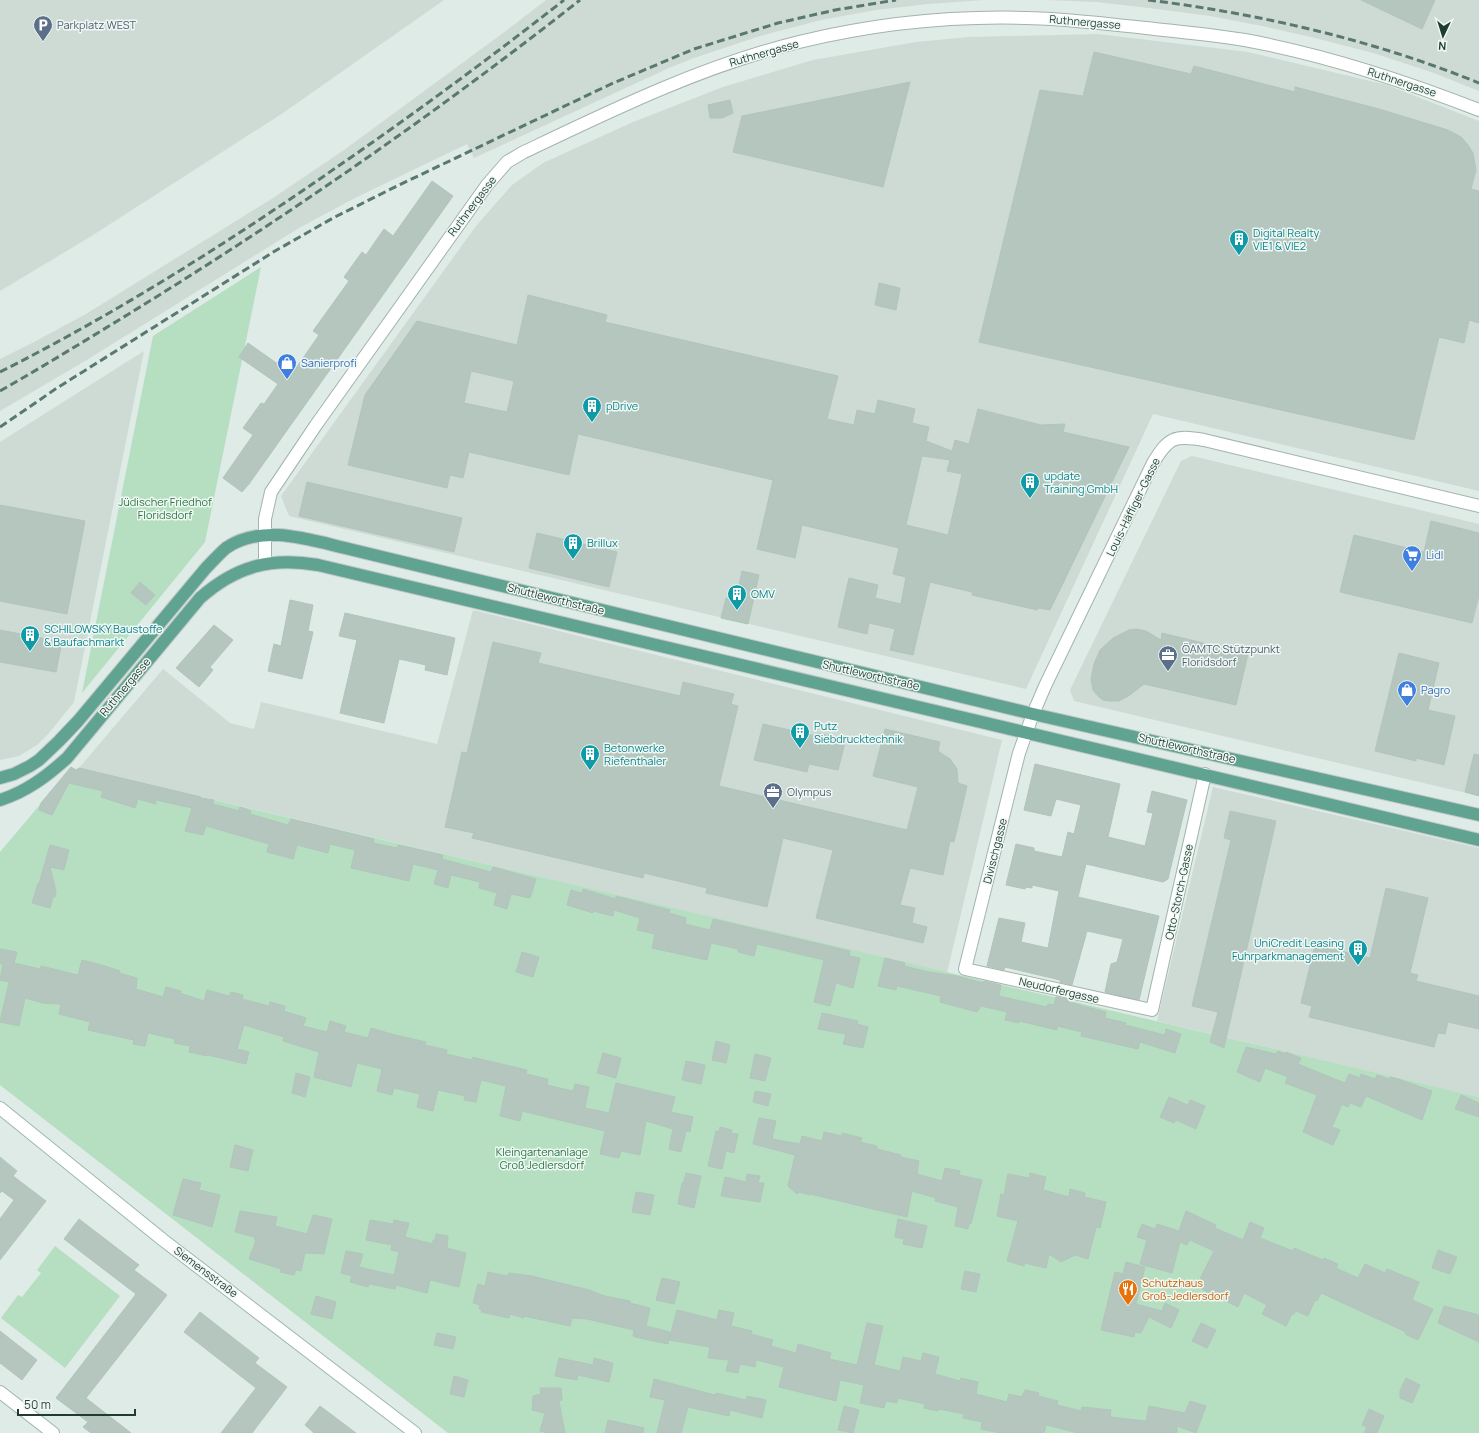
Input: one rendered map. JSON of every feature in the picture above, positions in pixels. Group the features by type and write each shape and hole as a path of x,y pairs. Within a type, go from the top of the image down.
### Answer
{"main road":[{"name":"Shuttleworthstraße","path":"264,535 285,536 349,549 1033,714 1479,815"},
{"name":"Ruthnergasse","path":"0,778 14,774 30,766 39,760 59,741 217,556 234,543 250,537 264,535"},
{"name":"Shuttleworthstraße","path":"265,564 303,562 318,565 1479,840"},
{"name":"Ruthnergasse","path":"0,800 24,790 36,783 67,758 195,604 209,591 234,574 251,567 265,564"}],"street":[{"name":"Ruthnergasse","path":"265,564 265,519 271,492 320,419 461,220 496,174 508,162 522,153 659,90 712,68 799,42 903,23 952,19 1051,19 1113,24 1256,42 1389,77 1479,110"},
{"name":"Louis-Häfliger-Gasse","path":"1026,733 1041,696 1154,463 1161,450 1172,439 1186,437 1204,440 1479,506"},
{"name":"Divischgasse","path":"965,969 1016,765 1026,733"},
{"name":"Otto-Storch-Gasse","path":"1152,1010 1205,774"},
{"name":"Neudorfergasse","path":"965,969 1152,1010"},
{"name":"Siemensstraße","path":"0,1108 164,1240 416,1433"},
{"path":"0,1392 53,1433"}],"shaded area":[{"path":"0,0 444,0 283,113 90,237 0,291"},
{"path":"546,0 984,0 876,10 821,20 760,36 669,68 474,158 467,144 355,198 299,228 85,361 0,411 0,359 86,314 273,198 344,150"},
{"path":"1046,0 1479,0 1479,91 1434,73 1373,53 1262,26 1210,16 1149,8 1096,2"},
{"path":"1098,34 1248,52 1387,85 1479,121 1479,491 1153,414 1026,689 289,516 281,496 476,226 512,185 543,163 633,122 723,87 813,60 916,42 969,37"},
{"path":"144,351 74,702 49,733 37,745 19,756 0,760 0,442"},
{"path":"1192,456 1479,524 1479,796 1074,701 1070,690 1181,461"},
{"path":"473,610 1002,740 947,973 79,768 163,669 230,723 254,729 261,702 437,744"},
{"path":"1213,787 1479,848 1479,1097 1157,1021"}],"green space":[{"name":"Jüdischer Friedhof Floridsdorf","path":"261,267 205,542 82,693 153,336"},
{"name":"Kleingartenanlage Groß Jedlersdorf","path":"79,768 1479,1097 1479,1433 448,1433 0,1085 0,852 54,788"},
{"path":"55,1246 120,1296 65,1368 1,1318 18,1295 22,1297 41,1273 37,1270"}],"building":[{"path":"1361,0 1435,0 1422,29"},
{"name":"Digital Realty VIE1 & VIE2","path":"1094,52 1191,74 1194,66 1295,92 1295,87 1379,109 1448,130 1461,137 1468,145 1473,153 1476,170 1471,189 1479,191 1479,323 1469,320 1464,343 1439,337 1414,440 979,342 1040,90 1083,96"},
{"path":"910,82 883,187 733,152 742,116"},
{"path":"730,100 733,113 722,118 710,118 708,105"},
{"path":"432,181 453,196 242,492 223,478 253,435 243,428 261,403 264,404 278,384 239,357 248,343 292,374 319,335 313,331 349,281 344,277 362,252 366,255 384,229 393,236"},
{"path":"879,283 900,288 896,310 875,305"},
{"path":"528,295 607,315 605,322 838,376 827,419 854,425 857,410 875,414 878,400 915,409 912,423 929,427 926,441 952,451 955,440 969,444 978,409 1041,425 1065,424 1063,432 1129,447 1050,610 1038,608 1037,610 972,595 972,592 930,582 913,655 890,650 895,629 869,623 867,634 838,627 849,578 878,585 875,598 901,604 906,577 893,574 899,548 802,525 795,558 757,549 773,480 578,434 569,475 469,452 463,478 450,475 447,488 348,465 365,395 417,321 517,345","holes":["471,371 514,381 507,412 464,403","922,456 950,460 947,471 962,474 948,535 906,525"]},
{"path":"307,482 462,518 454,552 299,516"},
{"path":"0,505 85,521 67,614 0,601"},
{"name":"Lidl","path":"1431,521 1479,533 1479,595 1472,623 1340,592 1354,535 1424,552"},
{"name":"Brillux","path":"537,533 617,552 609,587 529,568"},
{"path":"742,571 759,575 748,624 721,618 726,598 736,600"},
{"path":"140,582 155,595 146,605 131,593"},
{"path":"290,600 313,605 308,631 313,632 302,679 268,671 274,644 281,646"},
{"path":"345,613 455,638 447,675 425,670 426,665 399,659 384,723 340,713 357,640 339,636"},
{"path":"214,625 233,640 210,667 213,670 199,687 176,668"},
{"name":"ÖAMTC Stützpunkt Floridsdorf","path":"1136,629 1146,631 1161,640 1162,633 1248,654 1236,705 1144,684 1130,695 1119,701 1103,700 1099,697 1093,690 1091,679 1094,664 1100,650 1113,638 1129,630"},
{"name":"SCHILOWSKY Baustoffe & Baufachmarkt","path":"0,630 62,642 56,672 0,662"},
{"name":"Betonwerke Riefenthaler","path":"493,642 541,653 538,663 680,696 683,682 734,694 731,704 738,706 719,786 907,830 918,787 873,776 885,729 940,742 938,751 950,759 957,769 958,783 967,786 954,842 950,841 943,875 910,868 900,905 915,908 912,923 927,927 923,943 816,918 833,850 783,838 767,907 706,893 707,888 644,873 643,878 472,838 474,833 445,827 462,752 467,753"},
{"name":"Pagro","path":"1399,653 1439,663 1428,710 1455,716 1444,765 1416,758 1416,761 1375,751"},
{"name":"Putz Siebdrucktechnik","path":"763,724 816,736 817,733 846,739 838,770 809,764 807,772 754,760"},
{"path":"1474,754 1479,755 1479,796 1465,792"},
{"path":"1035,764 1120,784 1108,837 1145,846 1153,813 1147,812 1152,791 1187,800 1168,879 1163,882 1086,864 1078,897 1159,916 1139,1000 1105,992 1111,964 1117,962 1123,939 1087,931 1072,985 1060,982 1060,980 1005,967 1004,970 987,966 999,918 1025,923 1021,942 1048,948 1059,891 1032,885 1032,888 1026,887 1025,889 1006,885 1016,844 1034,848 1034,851 1062,857 1068,832 1074,834 1081,805 1056,799 1051,816 1024,810"},
{"path":"71,767 76,770 79,768 201,797 200,798 214,800 213,804 239,811 240,807 251,811 250,814 288,825 291,819 374,839 373,843 397,848 398,845 443,855 442,859 491,872 493,867 536,879 530,898 511,894 507,909 494,905 497,893 479,888 480,882 451,875 448,888 434,884 438,870 413,864 409,881 351,868 355,850 330,844 328,853 297,845 293,859 267,852 269,844 206,826 203,835 185,831 192,808 156,800 156,804 138,799 135,808 101,797 103,791 69,783 52,815 39,810 41,803"},
{"path":"1230,811 1276,821 1224,1048 1210,1042 1218,1012 1192,1006 1231,840 1224,838"},
{"path":"50,845 69,850 64,870 50,867 56,891 50,908 32,903"},
{"name":"UniCredit Leasing Fuhrparkmanagement","path":"1386,888 1428,898 1410,973 1418,975 1416,981 1479,996 1479,1029 1448,1022 1445,1034 1438,1033 1434,1047 1309,1017 1312,1006 1301,1003 1315,945 1370,958"},
{"path":"583,889 616,899 616,896 670,910 669,913 686,918 685,924 710,930 713,919 850,951 849,956 860,958 853,988 836,983 830,1006 814,1002 824,960 757,944 754,956 738,952 738,949 711,943 707,960 652,948 655,934 637,930 640,918 614,910 613,916 593,911 593,913 567,905 571,890 582,893"},
{"path":"0,949 17,952 14,963 40,969 41,966 78,975 82,960 105,966 120,971 119,973 137,978 136,989 163,997 166,987 181,991 180,993 204,1001 207,990 229,996 231,992 243,995 242,999 269,1006 270,1002 285,1006 284,1011 306,1018 303,1026 327,1032 330,1021 346,1026 344,1032 368,1038 371,1028 426,1042 425,1045 447,1050 446,1054 472,1060 473,1057 527,1070 526,1074 548,1079 547,1085 573,1091 575,1084 589,1087 585,1108 609,1113 616,1083 675,1097 671,1112 693,1117 690,1132 686,1131 681,1152 669,1149 673,1129 646,1121 640,1155 621,1151 619,1158 600,1154 605,1131 522,1111 520,1121 500,1116 506,1086 481,1080 476,1102 464,1100 465,1096 438,1090 433,1111 417,1107 420,1094 394,1088 392,1095 377,1091 382,1069 357,1063 351,1087 314,1077 319,1052 283,1041 284,1037 244,1025 237,1049 249,1052 246,1064 189,1052 190,1046 174,1043 175,1039 148,1033 145,1046 133,1044 134,1040 88,1030 90,1022 59,1014 61,1004 43,1003 25,998 19,1026 0,1022 9,982 0,980 3,964 0,964"},
{"path":"522,952 539,957 533,977 516,972"},
{"path":"885,958 905,963 904,966 929,972 957,976 983,983 984,981 1001,985 999,996 1047,1007 1048,1004 1054,1005 1056,997 1068,999 1068,1002 1106,1012 1105,1018 1126,1023 1125,1025 1165,1035 1166,1029 1181,1034 1175,1053 1140,1042 1138,1049 1081,1036 1082,1032 1057,1026 1057,1030 1019,1021 1019,1023 1005,1020 1007,1012 981,1006 977,1012 940,1002 941,996 897,986 896,990 878,986"},
{"path":"822,1013 858,1021 857,1024 868,1027 863,1048 843,1044 846,1034 818,1029"},
{"path":"716,1041 730,1045 726,1063 712,1060"},
{"path":"1246,1047 1276,1054 1278,1051 1285,1054 1286,1052 1301,1058 1298,1064 1345,1083 1349,1074 1360,1078 1361,1074 1375,1079 1377,1075 1389,1079 1390,1077 1398,1079 1432,1091 1422,1120 1366,1096 1361,1107 1350,1103 1348,1107 1342,1104 1332,1127 1340,1130 1333,1145 1303,1132 1317,1095 1285,1083 1288,1077 1265,1068 1260,1082 1237,1072"},
{"path":"603,1053 621,1058 616,1078 597,1073"},
{"path":"755,1054 771,1058 765,1081 750,1078"},
{"path":"686,1061 705,1065 701,1084 682,1080"},
{"path":"296,1073 310,1077 305,1097 292,1093"},
{"path":"755,1091 771,1094 768,1106 753,1102"},
{"path":"1461,1095 1479,1103 1479,1117 1455,1109"},
{"path":"1169,1097 1188,1105 1190,1100 1205,1106 1196,1129 1176,1120 1174,1123 1160,1117"},
{"path":"759,1118 776,1121 772,1139 800,1144 802,1136 822,1141 824,1132 842,1136 842,1133 862,1138 860,1142 877,1146 877,1149 919,1161 917,1174 942,1181 945,1168 960,1171 959,1175 982,1180 971,1224 969,1224 968,1229 955,1226 958,1207 935,1201 936,1198 912,1191 907,1217 810,1194 799,1192 797,1194 788,1186 795,1155 753,1144"},
{"path":"720,1127 732,1130 731,1133 738,1134 734,1153 726,1151 722,1169 708,1166 716,1131 719,1132"},
{"path":"235,1145 253,1150 248,1171 230,1167"},
{"path":"0,1157 17,1171 13,1176 46,1201 0,1260 0,1219 14,1200 2,1191 0,1193"},
{"path":"686,1173 701,1176 694,1208 678,1204 682,1183 683,1184"},
{"path":"1030,1173 1046,1177 1043,1190 1069,1197 1070,1189 1085,1193 1084,1197 1106,1202 1100,1228 1096,1227 1088,1259 1075,1255 1061,1262 1049,1254 1046,1268 1025,1263 1024,1266 1007,1261 1018,1221 997,1216 1001,1194 1004,1195 1008,1174 1029,1178"},
{"path":"747,1174 760,1176 758,1183 764,1183 760,1202 721,1196 725,1177 746,1182"},
{"path":"183,1179 201,1183 199,1190 220,1195 212,1227 173,1215"},
{"path":"636,1192 654,1195 650,1215 632,1212"},
{"path":"240,1211 277,1217 275,1226 307,1234 313,1215 332,1219 324,1254 305,1253 301,1271 296,1270 294,1275 280,1272 281,1269 249,1259 256,1240 254,1239 255,1237 235,1232"},
{"path":"1186,1211 1216,1225 1215,1228 1243,1240 1250,1222 1264,1228 1260,1238 1293,1251 1294,1248 1323,1260 1324,1258 1338,1264 1336,1268 1358,1278 1365,1264 1385,1273 1387,1269 1419,1282 1412,1300 1433,1309 1418,1340 1405,1334 1406,1332 1321,1293 1317,1301 1315,1300 1308,1316 1296,1311 1293,1315 1292,1314 1286,1326 1262,1314 1267,1305 1244,1293 1238,1307 1202,1289 1205,1282 1200,1279 1214,1251 1190,1240 1187,1245 1180,1242 1172,1273 1140,1264 1147,1240 1137,1237 1142,1224 1155,1229 1157,1224 1179,1231"},
{"path":"79,1219 139,1265 134,1270 167,1295 86,1398 131,1433 91,1433 83,1427 88,1422 56,1398 136,1294 64,1239"},
{"path":"898,1219 927,1226 922,1248 903,1244 904,1239 895,1237"},
{"path":"370,1220 393,1224 394,1220 409,1223 405,1237 433,1244 436,1234 448,1236 447,1248 466,1253 459,1287 430,1280 427,1293 396,1285 395,1289 369,1284 368,1287 350,1282 352,1276 341,1273 346,1251 363,1254 359,1267 394,1275 399,1252 391,1250 392,1245 366,1240"},
{"path":"1438,1250 1457,1257 1450,1274 1432,1268"},
{"name":"Schutzhaus Groß-Jedlersdorf","path":"1126,1262 1145,1267 1136,1304 1162,1311 1165,1303 1179,1310 1171,1328 1149,1317 1141,1333 1135,1332 1134,1337 1101,1330 1115,1272 1123,1274"},
{"path":"965,1271 980,1274 976,1292 961,1289"},
{"path":"488,1272 508,1276 509,1273 532,1276 589,1290 605,1296 630,1301 630,1303 650,1308 646,1326 670,1332 668,1344 635,1337 633,1336 634,1330 587,1319 572,1318 570,1326 524,1316 524,1318 510,1314 509,1318 481,1312 482,1310 479,1309 480,1305 473,1303 478,1284 485,1286"},
{"path":"662,1278 680,1282 674,1304 656,1300"},
{"path":"316,1296 336,1302 332,1319 311,1314"},
{"path":"1444,1306 1479,1315 1479,1342 1438,1323"},
{"path":"677,1310 717,1320 719,1310 734,1313 731,1326 752,1331 751,1334 773,1340 771,1346 796,1353 798,1344 831,1353 829,1359 857,1365 867,1323 883,1326 874,1365 900,1371 903,1357 921,1361 923,1353 939,1357 935,1374 960,1381 961,1378 978,1382 976,1394 1007,1402 1009,1394 1022,1397 1025,1390 1039,1393 1038,1396 1058,1401 1057,1405 1081,1411 1082,1407 1111,1410 1110,1417 1146,1421 1149,1406 1185,1413 1190,1401 1206,1406 1196,1433 1177,1426 1177,1433 1078,1433 1046,1425 1044,1433 1000,1433 981,1429 982,1422 963,1418 964,1414 939,1409 938,1411 924,1408 925,1404 898,1398 897,1403 886,1401 884,1408 860,1403 864,1385 840,1380 836,1401 779,1387 784,1367 756,1360 755,1367 740,1364 738,1373 726,1371 729,1360 708,1358 710,1347 669,1340"},
{"path":"200,1312 259,1358 255,1363 287,1387 252,1433 221,1433 256,1388 184,1332"},
{"path":"1201,1323 1216,1330 1207,1348 1192,1341"},
{"path":"0,1331 37,1360 22,1380 0,1363"},
{"path":"437,1333 456,1337 453,1349 434,1345"},
{"path":"559,1358 593,1365 594,1358 613,1363 609,1382 578,1375 577,1380 555,1376"},
{"path":"454,1376 468,1380 464,1397 450,1394"},
{"path":"1406,1378 1420,1385 1412,1403 1400,1398 1400,1391"},
{"path":"654,1379 715,1395 716,1393 746,1400 747,1396 766,1400 762,1418 730,1410 729,1416 688,1407 681,1433 657,1433 665,1400 650,1397"},
{"path":"540,1388 561,1388 562,1400 559,1401 565,1433 548,1433 540,1431 545,1413 532,1410 533,1396 541,1394"},
{"path":"320,1406 356,1433 314,1433 305,1425"},
{"path":"844,1406 859,1410 853,1433 838,1430"},
{"path":"1369,1409 1384,1416 1377,1433 1364,1433 1367,1427 1362,1425"},
{"path":"608,1420 644,1428 643,1433 605,1433"}],"railway":[{"path":"0,372 87,326 172,276 296,195 423,106 564,0"},
{"path":"0,391 170,288 290,210 408,129 580,0"},
{"path":"0,427 57,388 275,251 333,218 611,84 694,49 778,23 835,10 896,0"},
{"path":"1148,0 1232,13 1316,31 1398,54 1479,83"}],"place":[{"name":"Parkplatz WEST","path":"43,42"},
{"name":"Digital Realty VIE1 & VIE2","path":"1239,256"},
{"name":"Sanierprofi","path":"287,380"},
{"name":"pDrive","path":"592,423"},
{"name":"update Training GmbH","path":"1030,499"},
{"name":"Brillux","path":"573,560"},
{"name":"Lidl","path":"1412,572"},
{"name":"OMV","path":"737,611"},
{"name":"SCHILOWSKY Baustoffe & Baufachmarkt","path":"30,652"},
{"name":"ÖAMTC Stützpunkt Floridsdorf","path":"1168,672"},
{"name":"Pagro","path":"1407,707"},
{"name":"Putz Siebdrucktechnik","path":"800,749"},
{"name":"Betonwerke Riefenthaler","path":"590,771"},
{"name":"Olympus","path":"773,809"},
{"name":"UniCredit Leasing Fuhrparkmanagement","path":"1358,966"},
{"name":"Schutzhaus Groß-Jedlersdorf","path":"1128,1306"}]}
